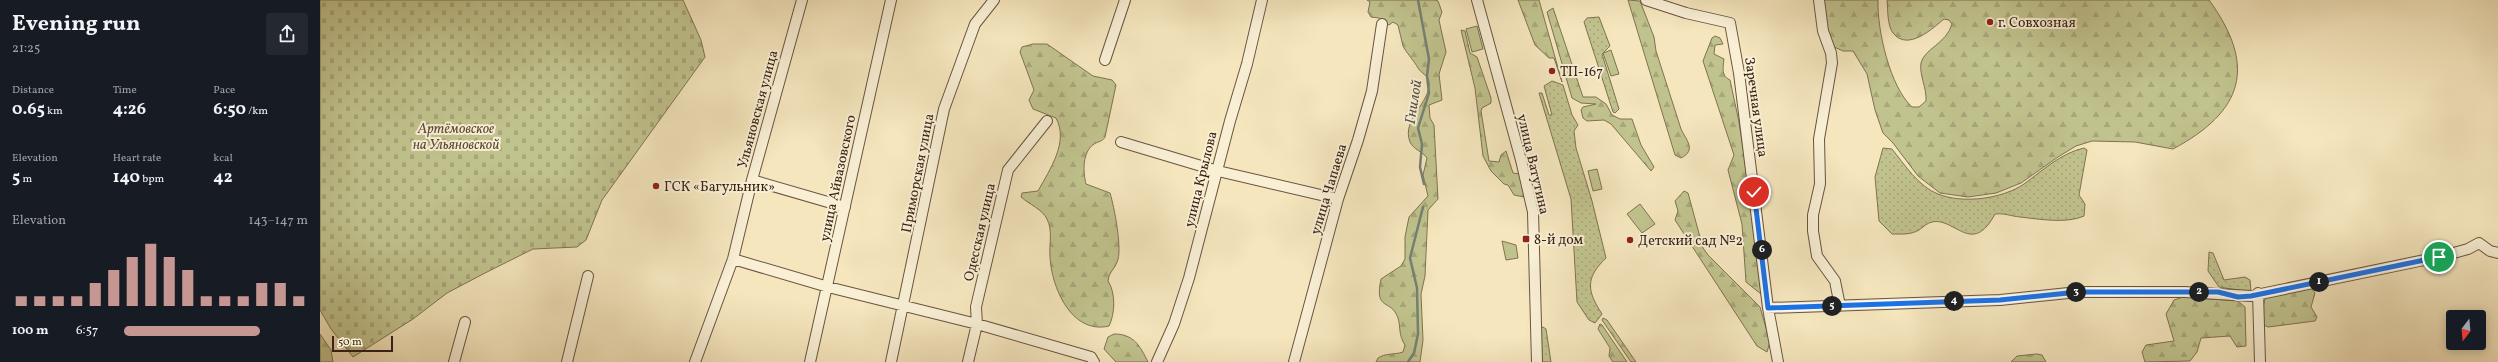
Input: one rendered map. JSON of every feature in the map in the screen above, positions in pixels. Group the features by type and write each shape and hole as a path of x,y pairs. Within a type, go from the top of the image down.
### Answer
{"street":[{"name":"Ульяновская улица","path":"695,362 733,259 752,180 802,0"},
{"name":"улица Айвазовского","path":"810,362 891,0"},
{"name":"Приморская улица","path":"891,362 905,305 944,109 975,24 994,0"},
{"path":"1105,60 1125,0"},
{"name":"улица Крылова","path":"1158,362 1174,324 1189,278 1230,121 1247,64 1262,0"},
{"name":"улица Ватутина","path":"1477,0 1521,160 1533,212 1537,362"},
{"name":"Заречная улица","path":"1646,0 1686,13 1730,23 1739,73 1768,308 1778,362"},
{"path":"1819,0 1823,31 1831,53 1832,63 1819,139 1820,184 1813,215 1813,231 1817,256 1835,281 1840,306"},
{"name":"улица Чапаева","path":"1294,362 1338,199 1372,91 1382,24"},
{"name":"Одесская улица","path":"968,362 977,324 976,307 1008,170 1047,121"},
{"path":"1121,142 1218,171 1338,199"},
{"path":"752,180 845,207"},
{"path":"1768,308 2000,300 2078,292 2212,292 2238,297 2439,257 2468,249 2479,243 2490,251 2498,253"},
{"path":"733,259 828,287 977,324 1093,360"},
{"path":"567,362 588,276"},
{"path":"2258,294 2260,362"},
{"path":"454,362 466,322"}],"green space":[{"name":"Артёмовское на Ульяновской","path":"320,0 683,0 701,40 705,57 602,200 586,240 577,247 533,249 485,273 447,293 413,319 353,357 331,329 320,310"},
{"path":"1367,0 1435,0 1438,1 1442,12 1439,20 1446,52 1439,74 1442,100 1429,105 1430,118 1434,125 1438,199 1428,210 1425,276 1421,294 1423,340 1420,362 1376,362 1381,356 1403,352 1405,345 1400,334 1398,318 1391,308 1381,301 1379,289 1381,279 1401,266 1405,259 1405,237 1409,217 1428,196 1423,175 1427,158 1412,145 1408,134 1409,126 1426,97 1429,82 1404,48 1398,25 1393,22 1389,25 1379,18 1371,17 1368,12 1370,2"},
{"path":"1518,0 1539,0 1562,82 1554,58 1549,58 1535,45"},
{"path":"1628,0 1640,1 1654,37 1656,51 1681,129 1689,145 1688,152 1681,158 1675,155"},
{"path":"1823,0 1878,0 1880,27 1886,57 1897,86 1904,98 1912,107 1919,107 1926,101 1921,68 1923,58 1941,41 1949,31 1952,24 1949,20 1944,19 1934,28 1913,39 1906,40 1899,38 1891,30 1888,17 1887,0 2209,0 2224,24 2234,46 2237,66 2236,85 2228,103 2215,119 2197,134 2173,149 2135,142 2092,141 2076,146 2021,183 1996,193 1968,197 1940,193 1918,176 1893,143 1883,133 1875,110 1867,74 1853,51 1843,51 1832,46 1825,26"},
{"path":"1553,8 1583,97 1596,97 1606,104 1612,115 1620,119 1632,119 1641,145 1654,167 1651,171 1611,124 1604,120 1587,121 1583,118 1581,110 1583,107 1596,104 1581,103 1572,98 1547,12"},
{"path":"1599,17 1610,46 1602,54 1619,109 1615,113 1613,112 1584,22 1587,18"},
{"path":"1477,26 1483,49 1472,52 1466,29"},
{"path":"1461,30 1465,31 1470,53 1477,57 1491,98 1491,103 1482,108 1481,111 1489,161 1499,162 1501,155 1506,151 1513,173 1521,174 1526,195 1524,197 1514,195 1508,185 1504,184 1491,171 1483,156 1475,88"},
{"path":"1715,36 1720,38 1723,44 1715,45 1714,54 1724,59 1723,71 1725,76 1730,80 1739,122 1756,231 1761,294 1746,282 1742,224 1728,170 1734,155 1703,61 1712,38"},
{"path":"1033,44 1047,44 1093,76 1112,80 1116,85 1105,137 1103,140 1094,144 1090,148 1084,162 1086,184 1110,193 1114,208 1119,256 1116,265 1109,275 1108,281 1111,286 1114,304 1109,326 1096,327 1084,323 1074,316 1066,306 1059,294 1051,268 1050,233 1047,219 1039,210 1021,197 1022,193 1038,191 1056,155 1060,136 1056,118 1033,109 1029,100 1034,90 1020,52 1022,47"},
{"path":"1611,50 1619,74 1611,76 1603,53"},
{"path":"1552,81 1563,85 1572,115 1578,125 1574,131 1576,148 1592,201 1606,258 1594,272 1590,285 1593,298 1602,314 1595,323 1589,320 1577,302 1571,199 1539,93 1542,93 1549,115 1552,115 1544,86"},
{"path":"1883,148 1892,149 1918,181 1931,191 1948,197 1970,199 1994,196 2015,189 2060,158 2076,150 2084,148 2087,150 2079,195 2085,204 2084,216 2069,220 2052,220 1995,214 1987,226 1979,233 1971,234 1940,222 1932,222 1912,233 1892,234 1879,221 1875,177"},
{"path":"1597,169 1602,189 1593,191 1588,171"},
{"path":"1684,191 1688,193 1703,248 1708,255 1760,307 1770,342 1767,352 1757,346 1675,220 1678,211 1675,201"},
{"path":"1640,204 1655,224 1642,233 1627,214"},
{"path":"1502,241 1516,245 1518,258 1506,260"},
{"path":"2209,252 2213,253 2224,280 2245,277 2250,280 2251,292 2219,287 2208,271"},
{"path":"2311,288 2315,293 2311,307 2317,317 2315,321 2268,327 2264,325 2263,307 2266,295"},
{"path":"2183,297 2238,301 2245,307 2246,346 2237,347 2230,336 2201,338 2197,352 2190,361 2145,362 2142,352 2146,345 2174,341 2166,314 2174,300"},
{"path":"1603,318 1607,320 1636,362 1631,362 1602,320"},
{"path":"1600,324 1627,362 1613,362 1609,356 1610,348 1598,329"},
{"path":"1543,327 1546,329 1551,362 1540,362 1541,328"},
{"path":"320,334 331,350 333,362 320,362"},
{"path":"1114,334 1127,336 1136,342 1148,362 1116,362 1104,349 1108,337"},
{"path":"2042,355 2046,362 2011,362 2017,356"}],"waterway":[{"name":"Гнилой","path":"1418,0 1429,59 1427,76 1429,93 1418,128 1422,144 1420,167 1424,184"},
{"name":"Гнилой","path":"1408,362 1414,353 1418,334 1417,288 1410,258 1423,207"}],"place":[{"name":"г. Совхозная","path":"1990,22"},
{"name":"ТП-167","path":"1552,71"},
{"name":"ГСК «Багульник»","path":"656,186"},
{"name":"8-й дом","path":"1526,239"},
{"name":"Детский сад №2","path":"1630,240"}],"route":[{"path":"1754,192 1768,308 2000,300 2078,292 2218,292 2238,297 2251,296 2357,275 2439,257"}]}
